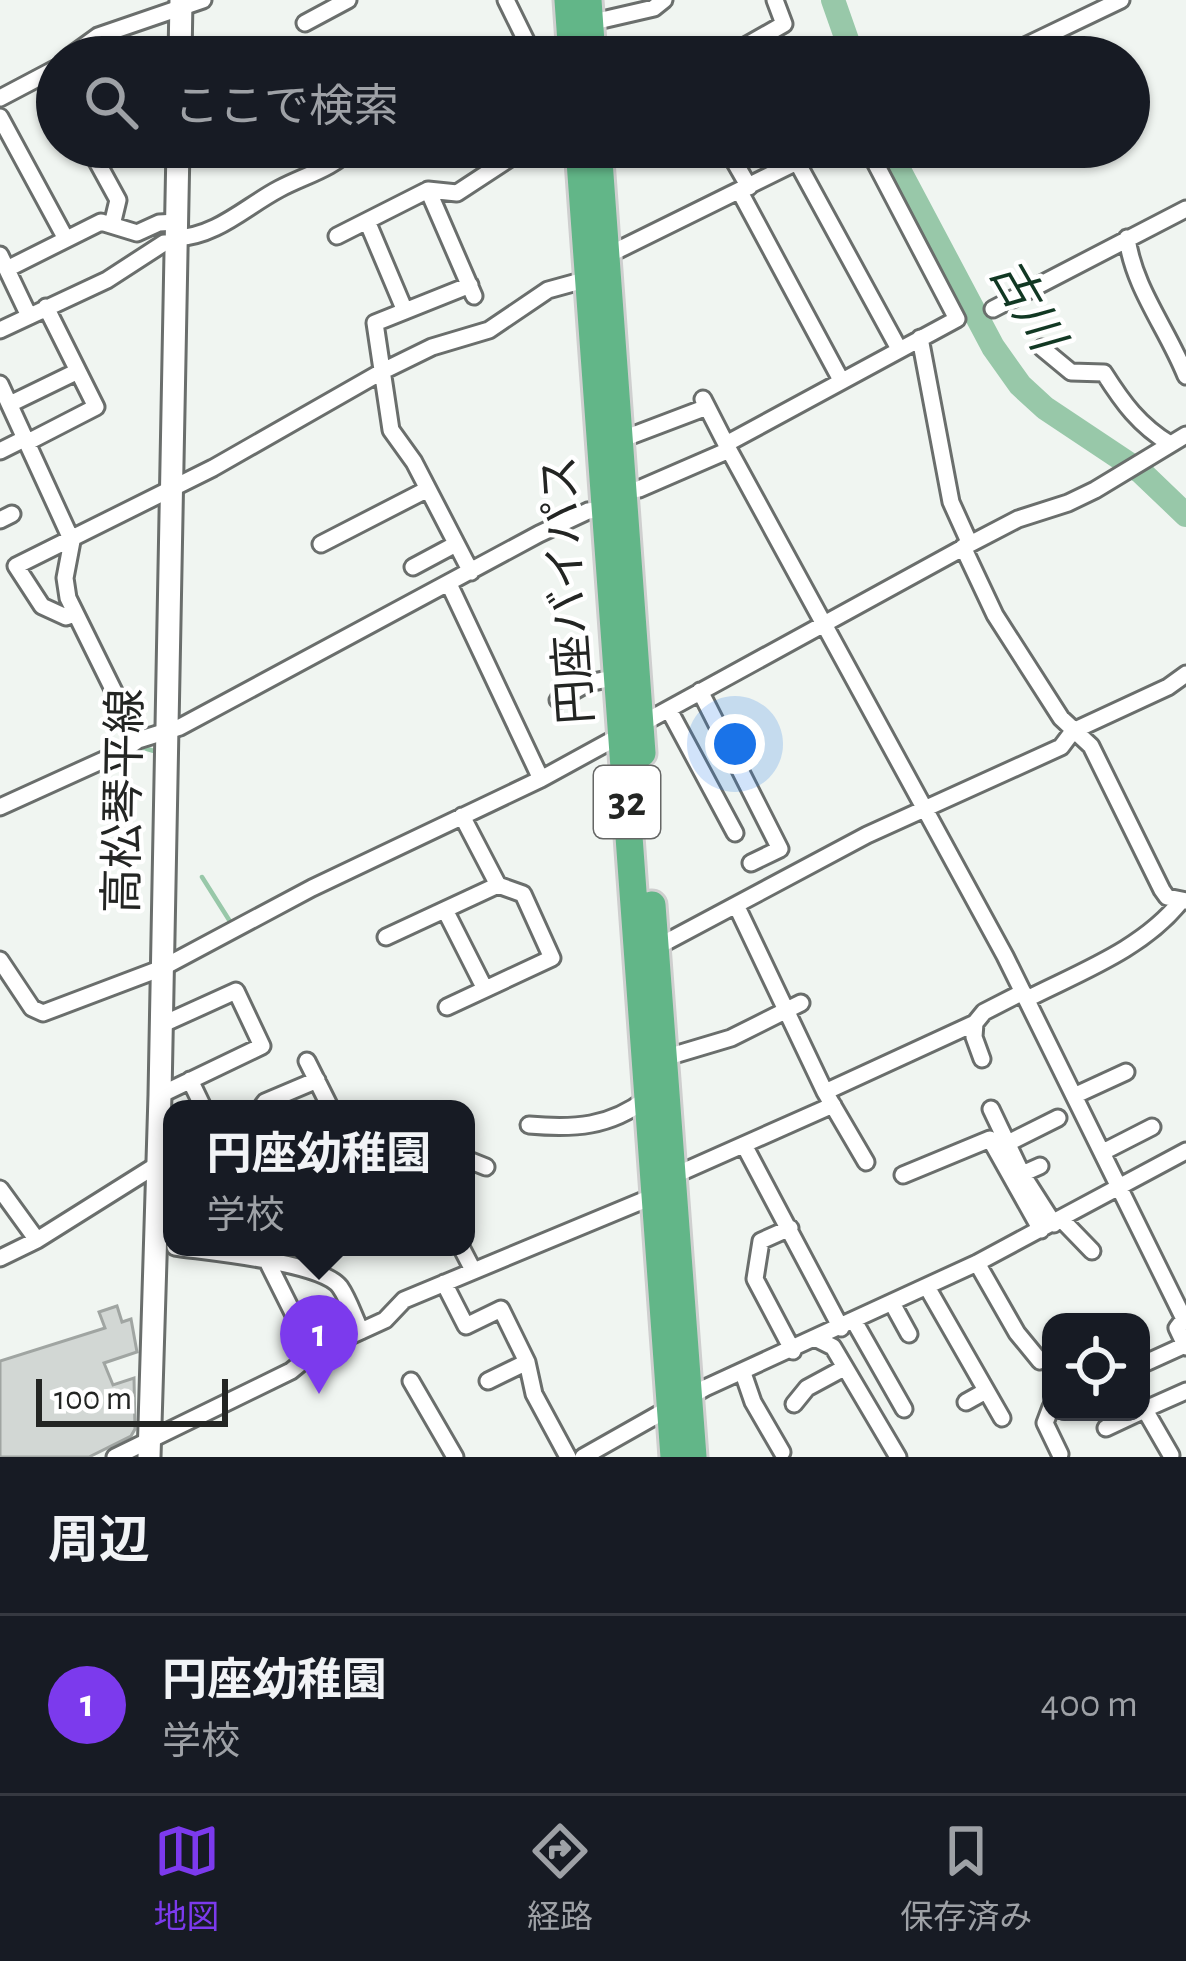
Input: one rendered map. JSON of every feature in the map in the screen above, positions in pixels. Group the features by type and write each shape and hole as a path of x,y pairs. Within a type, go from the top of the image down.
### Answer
{"highway":[{"path":"568,0 584,36"},
{"name":"円座バイパス","path":"580,168 588,279 615,500 631,732 646,1099 663,1186"},
{"name":"円座バイパス","path":"600,168 620,440 615,500 618,677 631,732 655,948 664,1058 663,1186 680,1402 693,1457"},
{"path":"588,279 606,256"},
{"name":"円座バイパス","path":"674,1457 680,1402"}],"main road":[{"path":"180,36 181,4"},
{"name":"高松琴平線","path":"163,1219 155,1166 178,168"},
{"name":"高松琴平線","path":"149,1449 166,1256"}],"street":[{"path":"98,36 203,0"},
{"path":"312,13 348,0"},
{"path":"506,0 524,36"},
{"path":"584,36 664,0"},
{"path":"772,36 784,25 776,0"},
{"path":"1046,36 1121,0"},
{"path":"0,98 36,84"},
{"path":"0,117 66,239"},
{"path":"100,168 118,200 112,225"},
{"path":"0,330 106,280 176,234 208,232 280,188 327,168"},
{"path":"337,236 428,190 457,193 495,168"},
{"path":"735,168 841,380"},
{"path":"606,256 786,168"},
{"path":"800,168 899,349"},
{"path":"0,807 138,740 165,733 572,519 728,447 957,319 879,168"},
{"path":"428,190 472,290 375,323 392,430 470,572"},
{"path":"993,309 1186,208"},
{"path":"367,220 405,311"},
{"path":"28,316 4,262 100,222 137,233 159,223 176,234"},
{"path":"1127,238 1146,300 1186,376"},
{"path":"75,614 67,616 42,606 16,566 171,489 383,371 432,347 489,330 548,290 588,279"},
{"path":"0,451 96,407 46,307"},
{"path":"920,338 951,502 995,615 1072,730 1091,746 1162,890 1167,897 1183,901"},
{"path":"1042,348 1071,372 1104,373 1130,413 1170,444"},
{"path":"10,404 78,371"},
{"path":"0,384 71,542 65,578 75,614 138,740"},
{"path":"620,440 705,403 1025,996 1184,1319 1177,1328 1185,1346 1150,1361"},
{"path":"0,960 32,1008 44,1013 161,968 312,887 541,779 966,546 1018,519 1068,503 1186,435"},
{"path":"321,544 428,489"},
{"path":"413,567 456,544"},
{"path":"449,584 541,779"},
{"path":"655,948 867,835 1061,747 1072,730 1168,687 1186,674"},
{"path":"559,700 588,683 618,677"},
{"path":"700,691 780,849 751,863"},
{"path":"669,710 735,833"},
{"path":"463,816 499,886"},
{"path":"386,937 499,886 523,893 552,958 447,1007"},
{"path":"115,1457 149,1449 291,1371 313,1353 385,1320 404,1300 663,1186 975,1023 984,1012 1122,951 1183,901"},
{"path":"737,908 794,1006 829,1098 866,1162"},
{"path":"445,910 485,989"},
{"path":"160,1095 262,1046 236,991 161,1025"},
{"path":"664,1058 731,1038 794,1006"},
{"path":"975,1023 974,1037 982,1059"},
{"path":"308,1061 327,1100"},
{"path":"1076,1095 1126,1072"},
{"path":"190,1080 200,1100"},
{"path":"270,1100 317,1080"},
{"path":"529,1125 580,1128 627,1114 646,1099"},
{"path":"991,1109 1052,1225"},
{"path":"1006,1144 1058,1118"},
{"path":"1103,1152 1152,1127"},
{"path":"903,1174 990,1139 1052,1225 1091,1251"},
{"path":"744,1144 790,1228 904,1409"},
{"path":"583,1457 680,1402 1052,1225 1186,1151"},
{"path":"475,1163 486,1167"},
{"path":"0,1258 155,1166"},
{"path":"1022,1174 1040,1166"},
{"path":"0,1189 37,1240"},
{"path":"790,1228 761,1241 755,1279 793,1351"},
{"path":"466,1256 473,1270"},
{"path":"276,1257 340,1286 361,1330"},
{"path":"276,1257 313,1353"},
{"path":"977,1263 1016,1333 1042,1360"},
{"path":"444,1283 466,1325 501,1310 527,1362 534,1394 568,1457"},
{"path":"927,1287 1002,1418"},
{"path":"892,1303 909,1334"},
{"path":"818,1339 832,1347 898,1457"},
{"path":"488,1381 527,1362"},
{"path":"794,1404 807,1388 844,1368"},
{"path":"743,1373 753,1402 782,1452"},
{"path":"411,1381 455,1457"},
{"path":"1150,1407 1186,1391"},
{"path":"966,1402 984,1392"},
{"path":"1046,1421 1060,1454"},
{"path":"1106,1428 1121,1421"},
{"path":"1149,1421 1171,1455"}],"building":[{"path":"117,1306 122,1322 131,1319 137,1352 104,1363 113,1385 134,1378 135,1429 131,1436 89,1457 0,1457 0,1361 105,1328 99,1312"}],"waterway":[{"name":"古川","path":"833,0 846,36"},
{"name":"古川","path":"898,168 993,347 1020,385 1045,408 1141,472 1186,515"},
{"path":"137,753 144,748 154,751"},
{"path":"202,877 231,923"}],"place":[{"name":"円座幼稚園","path":"319,1394"}]}
